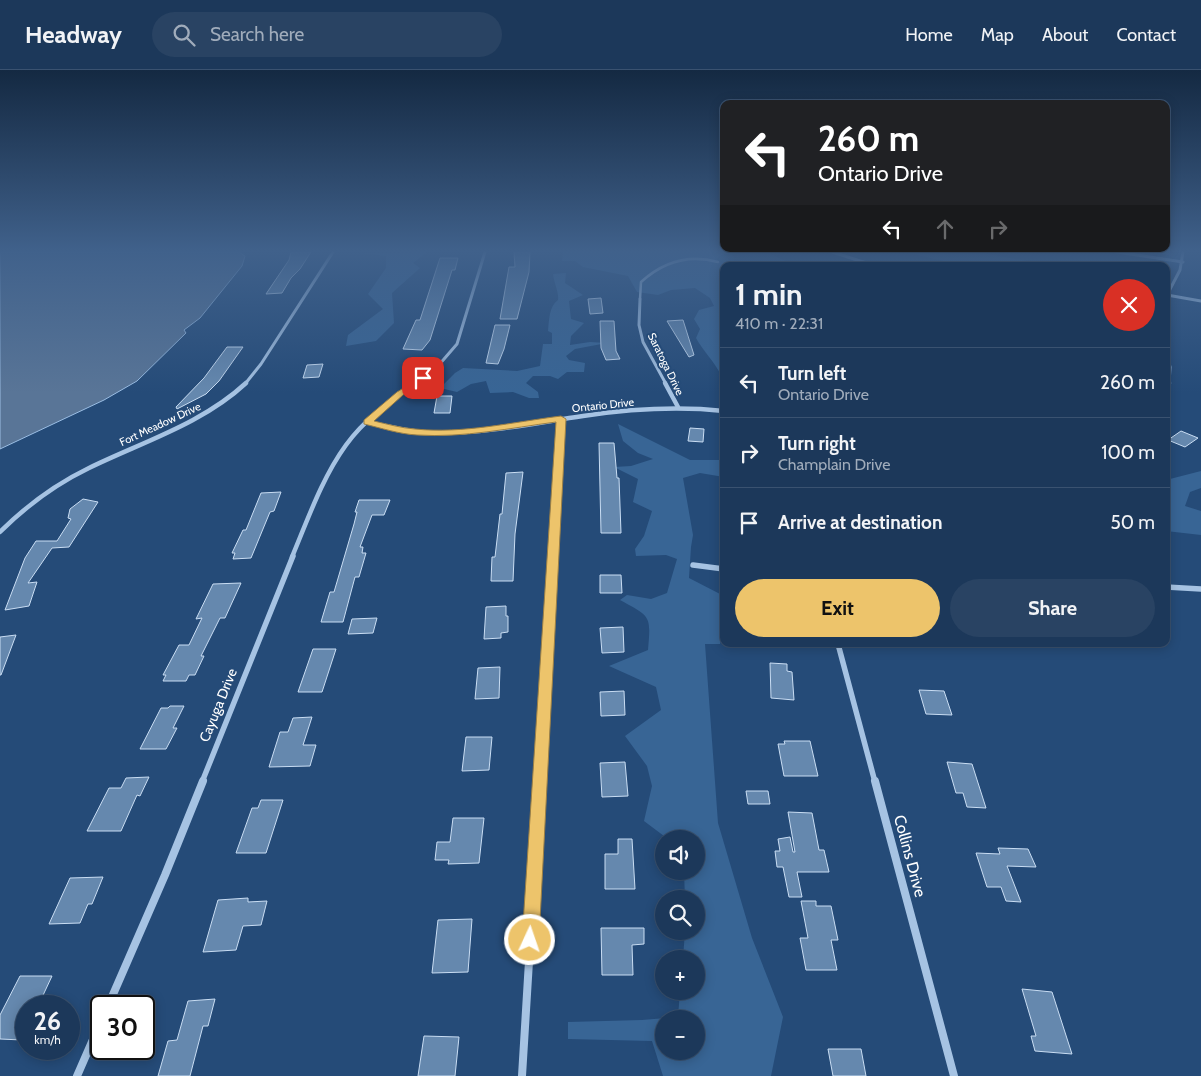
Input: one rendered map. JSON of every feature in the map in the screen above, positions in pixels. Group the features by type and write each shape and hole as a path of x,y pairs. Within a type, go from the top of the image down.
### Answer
{"street":[{"name":"Fort Meadow Drive","path":"0,532 38,498 66,480 200,417 244,386 302,299"},
{"name":"Cayuga Drive","path":"113,995 165,874 329,472 344,445 367,422 400,394 434,371 450,356 457,344 471,299"},
{"name":"Saratoga Drive","path":"640,299 639,325 643,342 678,407"},
{"path":"1187,299 1201,301"},
{"path":"1170,363 1170,383"},
{"name":"Ontario Drive","path":"367,422 414,432 440,433 678,407 720,411"},
{"path":"522,1076 561,419"},
{"path":"693,565 720,568"},
{"path":"1170,586 1201,589"},
{"name":"Collins Drive","path":"839,647 954,1076"},
{"path":"77,1076 90,1046"}],"shaded area":[{"path":"0,299 215,299 200,318 184,330 186,333 137,381 104,400 0,449"},
{"path":"373,299 392,299 394,323 376,341 346,346 348,335 383,309"},
{"path":"574,299 569,301 571,319 584,323 571,336 570,345 590,342 607,343 575,349 566,356 569,360 585,363 584,372 567,372 558,379 550,376 533,376 526,383 538,392 539,398 529,398 513,392 490,393 486,381 471,384 457,392 440,388 463,368 517,371 540,366 543,344 552,344 552,333 548,331 549,318 553,306 558,300"},
{"path":"710,299 720,299 720,373 696,338 700,329 694,319 699,310 714,306"},
{"path":"618,424 690,460 720,460 720,476 700,473 683,478 693,535 689,578 720,594 720,644 705,644 718,823 752,938 783,1017 771,1076 663,1076 658,1060 705,1060 705,1010 679,1010 679,1000 705,1000 705,950 684,950 684,940 705,940 705,890 685,890 684,880 705,880 705,830 656,830 644,821 652,786 647,766 625,736 661,710 656,687 609,666 648,650 649,623 647,618 638,610 620,600 627,595 651,599 667,593 677,559 666,555 636,556 635,549 644,536 652,511 633,502 638,479 614,467 631,466 653,459 638,453 623,441"},
{"path":"1201,471 1201,488 1190,492 1185,506 1201,511 1201,535 1170,531 1170,479"},
{"path":"655,1019 655,1051 652,1041 568,1039 568,1022"}],"building":[{"path":"427,299 443,299 430,340 422,350 403,349 416,320 420,320"},
{"path":"503,299 522,299 517,319 500,319"},
{"path":"588,299 601,299 603,313 590,314"},
{"path":"683,320 694,355 689,357 667,321"},
{"path":"600,321 614,321 616,351 620,359 606,360 601,348"},
{"path":"495,325 510,325 498,364 486,363"},
{"path":"227,347 243,347 219,381 206,394 177,409 176,407 204,378"},
{"path":"323,364 319,377 303,378 307,365"},
{"path":"437,396 452,396 450,413 434,413"},
{"path":"690,428 704,429 703,442 688,441"},
{"path":"1181,431 1198,438 1185,447 1170,441 1170,439"},
{"path":"599,443 614,443 617,478 619,478 621,533 601,533"},
{"path":"523,472 515,534 513,581 491,581 492,557 495,557 506,473"},
{"path":"281,492 274,511 270,512 251,558 233,559 235,553 232,553 243,530 246,530 261,493"},
{"path":"83,499 98,502 69,547 52,548 28,583 37,582 29,606 5,610 25,558 36,541 57,541 71,519 68,518 70,509"},
{"path":"359,500 390,500 384,515 372,515 360,547 363,547 362,553 366,553 359,577 355,577 343,622 321,622 330,592 334,592"},
{"path":"600,575 621,575 622,593 600,593"},
{"path":"241,583 225,618 220,618 201,656 204,656 195,675 189,675 186,681 163,681 166,675 163,675 179,645 189,645 202,618 196,619 213,584"},
{"path":"506,606 508,632 501,633 501,638 484,639 486,607"},
{"path":"377,618 373,633 348,634 352,619"},
{"path":"623,627 624,652 602,653 600,628"},
{"path":"16,635 1,675 0,675 0,637"},
{"path":"313,649 336,649 322,692 298,692"},
{"path":"770,663 787,664 787,671 792,672 794,700 771,698"},
{"path":"500,667 499,698 475,699 478,668"},
{"path":"919,690 944,691 952,715 926,714"},
{"path":"624,691 625,715 601,716 600,692"},
{"path":"170,706 184,706 173,728 177,728 166,749 140,749 161,708 168,708"},
{"path":"312,717 303,745 316,745 310,766 269,767 280,732 288,732 293,718"},
{"path":"466,737 492,737 489,770 462,771"},
{"path":"784,741 810,741 818,776 784,776 778,744 785,744"},
{"path":"625,762 628,796 602,797 600,763"},
{"path":"947,762 972,764 986,808 967,807 963,793 956,793"},
{"path":"149,777 140,796 137,795 121,831 87,831 109,788 121,788 126,778"},
{"path":"746,791 768,791 770,804 748,804"},
{"path":"261,800 283,800 266,853 236,853 252,808 258,808"},
{"path":"788,812 812,813 819,850 824,850 829,872 797,872 802,897 789,897 783,867 777,867 775,851 780,851 778,839 790,837 793,852 795,852"},
{"path":"453,818 484,818 479,863 448,864 449,860 435,860 437,842 450,842"},
{"path":"618,839 632,839 635,889 605,889 605,854 618,854"},
{"path":"998,848 1028,849 1036,867 1007,866 1021,902 1006,901 1001,887 987,887 976,853 1000,854"},
{"path":"103,877 92,904 88,904 80,923 49,924 70,878"},
{"path":"248,898 248,902 267,901 261,925 243,926 236,950 203,952 218,900"},
{"path":"801,901 816,901 816,906 831,906 838,940 831,940 837,970 806,970 800,938 808,938"},
{"path":"472,919 468,972 432,973 438,920"},
{"path":"601,928 644,928 644,944 632,945 633,975 602,975"},
{"path":"20,976 52,976 43,995 15,995 15,1040 0,1039 0,1015"},
{"path":"1022,989 1052,992 1072,1054 1035,1051 1031,1036 1036,1036"},
{"path":"215,999 208,1026 203,1026 190,1076 158,1076 168,1041 177,1040 188,1001"},
{"path":"424,1036 459,1037 455,1076 418,1076"},
{"path":"828,1049 861,1049 866,1076 833,1076"}],"route":[{"path":"423,378 400,394 367,422 414,432 440,433 561,419 530,940"}]}
